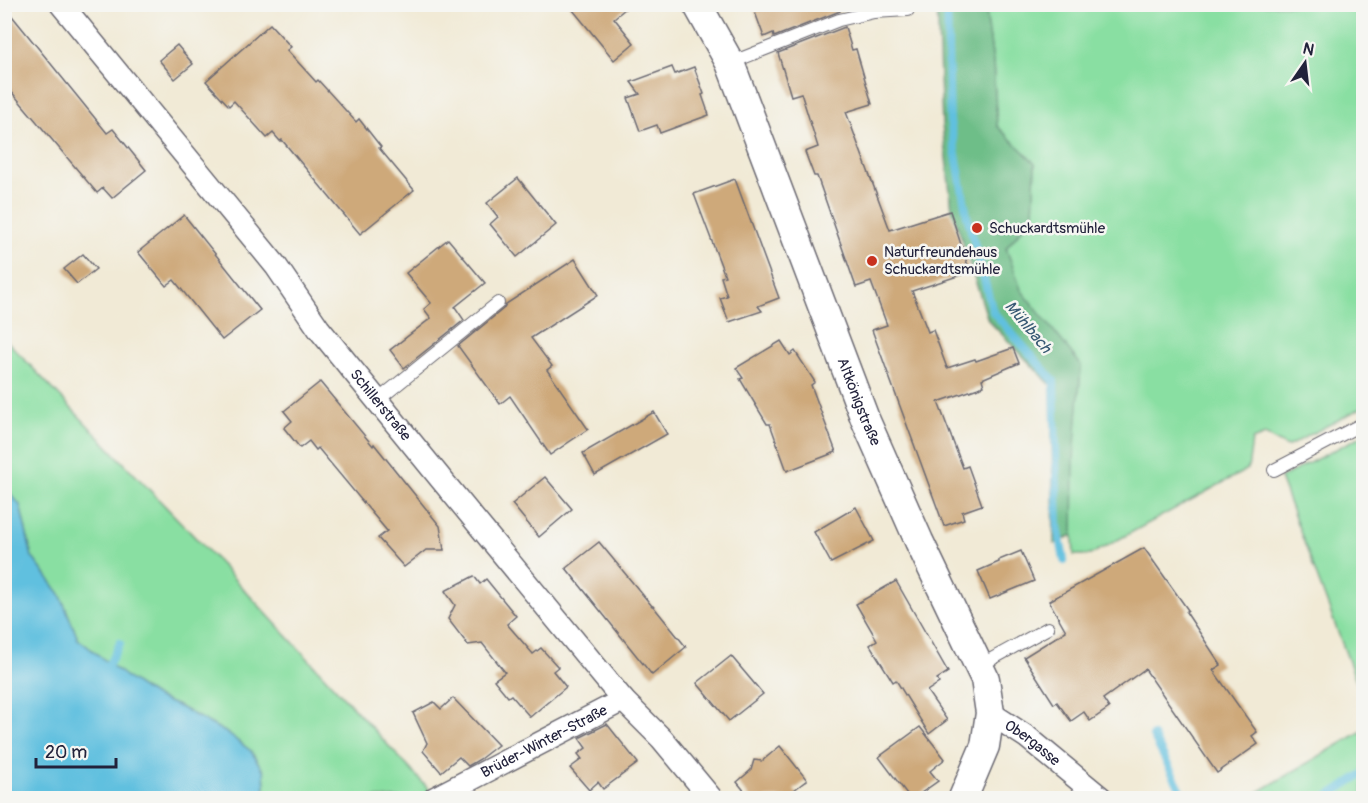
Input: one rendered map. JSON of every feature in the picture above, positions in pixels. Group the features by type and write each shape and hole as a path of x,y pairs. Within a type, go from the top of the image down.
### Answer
{"street":[{"name":"Schillerstraße","path":"61,4 276,266 319,329 622,700 662,739 711,798"},
{"name":"Altkönigstraße","path":"697,4 730,63 865,418 918,541 985,679 990,713 986,746 963,798"},
{"name":"Brüder-Winter-Straße","path":"435,798 622,700"},
{"name":"Obergasse","path":"990,713 1027,737 1101,798"}],"lane":[{"path":"730,63 839,20 874,12 908,10 907,4"},
{"path":"378,400 498,303"},
{"path":"1274,470 1364,423"},
{"path":"979,666 1048,628"}],"green space":[{"path":"937,5 985,5 993,62 997,126 1035,163 1033,216 1006,248 1021,290 1081,365 1074,459 1073,535 1054,544 1051,385 988,320 952,209 942,125"},
{"path":"985,5 1363,5 1363,407 1287,447 1265,435 1252,440 1248,469 1090,555 1074,555 1072,508 1081,366 1021,290 1006,248 1033,216 1035,163 997,126 993,62"},
{"path":"4,338 213,556 437,798 261,798 265,788 264,772 251,751 225,732 180,707 156,697 130,680 78,639 60,594 32,557 20,505 5,487"},
{"path":"1363,435 1363,699 1280,478"},
{"path":"1362,731 1363,798 1248,798"}],"water":[{"path":"5,487 20,505 32,557 60,594 78,639 130,680 156,697 180,707 225,732 251,751 264,772 265,788 261,798 5,798"}],"building":[{"path":"568,4 631,4 614,18 634,43 614,60"},
{"path":"752,4 838,4 840,11 774,37 773,33 764,37"},
{"path":"4,6 107,133 113,129 146,170 112,198 103,188 97,193 4,83"},
{"path":"270,24 291,47 287,50 316,82 318,80 356,122 359,119 381,147 379,148 414,190 360,234 282,140 280,141 273,133 267,138 234,101 229,106 206,81"},
{"path":"845,27 852,50 856,49 872,104 846,112 890,230 950,211 970,272 912,291 928,332 933,330 947,368 1013,348 1019,363 982,379 984,386 938,402 963,468 968,466 982,505 962,512 964,519 944,526 872,330 887,325 871,282 856,287 817,176 814,176 805,152 818,147 801,93 791,96 778,53"},
{"path":"177,45 193,64 175,79 159,60"},
{"path":"672,67 675,74 694,67 709,115 660,133 657,125 640,131 628,98 640,94 631,82"},
{"path":"518,178 556,225 517,257 490,224 498,217 487,203"},
{"path":"735,179 779,298 758,306 762,311 729,322 720,298 727,296 721,277 725,276 694,194"},
{"path":"184,215 260,310 222,340 174,280 166,286 138,252"},
{"path":"448,239 485,283 455,307 464,320 404,368 390,350 431,318 424,309 431,303 406,273"},
{"path":"83,254 96,269 77,284 64,269"},
{"path":"575,259 598,295 531,338 552,366 547,370 588,429 550,455 510,396 500,404 458,346 506,304"},
{"path":"781,341 790,355 795,351 815,382 811,385 836,452 787,471 770,424 767,424 740,379 743,378 736,368"},
{"path":"320,382 440,526 444,550 426,550 404,567 378,538 387,531 318,448 316,450 309,441 300,448 284,428 292,421 284,411"},
{"path":"654,412 667,434 595,475 583,453"},
{"path":"545,477 572,509 539,537 512,504"},
{"path":"856,507 874,541 831,563 814,532"},
{"path":"599,542 686,647 652,675 566,568"},
{"path":"1144,548 1188,610 1186,612 1221,665 1213,670 1257,732 1252,736 1258,744 1217,773 1145,669 1103,699 1109,708 1090,721 1084,712 1071,721 1057,702 1054,704 1024,657 1066,631 1049,601"},
{"path":"1021,551 1034,581 990,599 978,571"},
{"path":"474,576 480,584 486,579 516,616 507,624 533,654 541,648 558,667 553,671 566,687 530,717 511,695 508,697 494,680 505,672 482,643 468,645 448,619 455,605 445,591"},
{"path":"896,581 948,672 937,679 939,683 927,691 947,720 929,734 896,680 893,682 870,645 877,640 856,604"},
{"path":"731,656 763,694 729,721 697,683"},
{"path":"453,698 498,745 468,766 459,757 441,772 423,751 427,743 413,713 434,702 441,709"},
{"path":"607,724 638,763 603,789 598,782 589,790 570,768 582,759 578,754 586,748 579,738"},
{"path":"920,727 945,759 930,771 938,781 914,798 910,798 879,757"},
{"path":"780,746 807,780 794,790 801,798 750,798 737,782 751,770 754,760 762,761"}],"waterway":[{"name":"Mühlbach","path":"947,4 950,121 967,216 993,312 1054,381 1058,527 1064,560"},
{"path":"100,671 109,664 120,643"},
{"name":"Mühlbach","path":"1153,736 1185,798"},
{"name":"Mühlbach","path":"1325,798 1364,773"}],"place":[{"name":"Schuckardtsmühle","path":"977,228"},
{"name":"Naturfreundehaus Schuckardtsmühle","path":"872,261"}]}
